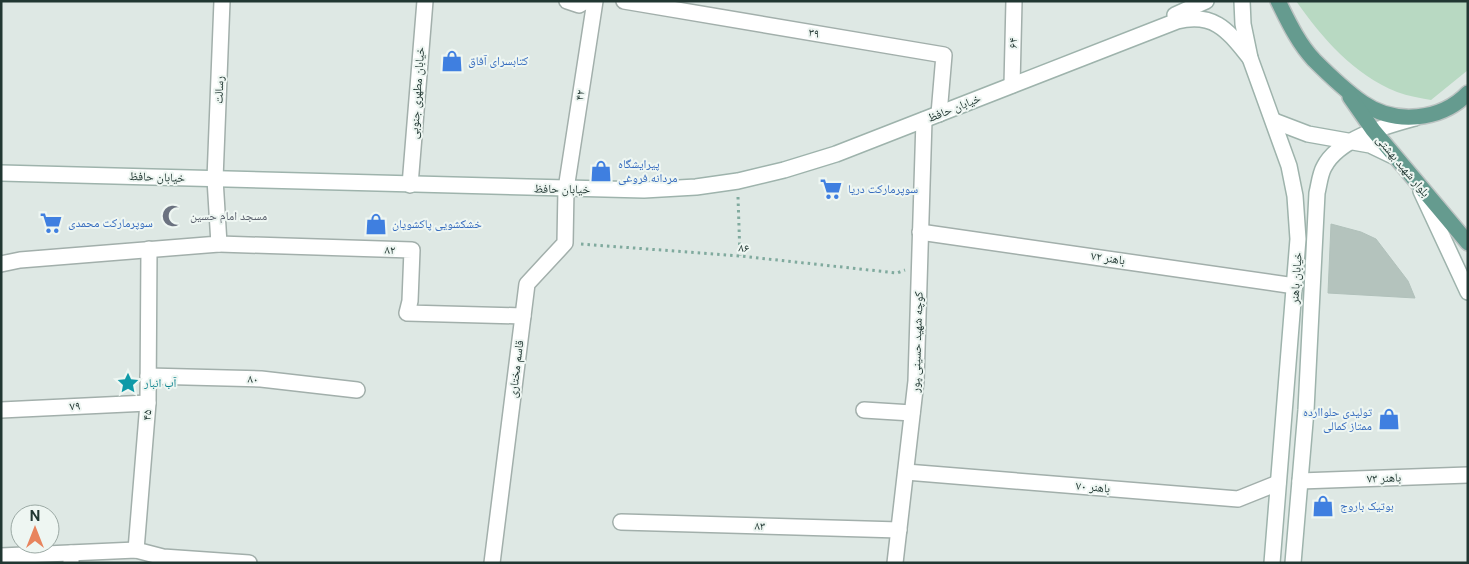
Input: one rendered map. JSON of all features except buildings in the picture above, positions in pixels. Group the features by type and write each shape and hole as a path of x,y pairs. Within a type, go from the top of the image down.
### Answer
{"main road":[{"path":"1278,1 1291,28 1313,59 1364,103 1390,114 1415,118 1440,113 1460,101 1468,93"},
{"name":"بلوار شهید بهشتی","path":"1343,85 1373,130 1468,243"}],"street":[{"name":"رسالت","path":"219,244 215,179 222,1"},
{"name":"خیابان مطهری جنوبی","path":"410,185 425,1"},
{"path":"567,1 579,5 586,1"},
{"name":"۴۲","path":"566,189 595,1"},
{"name":"۳۹","path":"624,1 944,55 939,114"},
{"name":"۶۴","path":"1012,84 1014,1"},
{"name":"خیابان حافظ","path":"1127,39 1206,1"},
{"name":"خیابان باهنر","path":"1242,1 1243,24 1250,58 1289,166 1295,196 1298,239 1296,286 1272,563"},
{"name":"خیابان حافظ","path":"1,172 566,189 644,190 696,187 738,181 784,170 836,154 1177,21 1203,18 1229,32 1250,58"},
{"name":"خیابان باهنر","path":"1293,563 1312,318 1317,193 1323,167 1337,151 1373,130 1415,118"},
{"name":"کوچه شهید حسینی ‍پور","path":"895,563 916,382 924,120"},
{"path":"1274,121 1308,134 1370,145 1395,157"},
{"path":"1418,185 1468,292"},
{"path":"565,243 566,189"},
{"name":"باهنر ۷۲","path":"920,232 1296,286"},
{"name":"قاسم مختاری","path":"492,563 527,284 565,243"},
{"path":"1,264 20,260 219,244"},
{"name":"۸۲","path":"219,244 412,250 410,301 407,313 523,316"},
{"name":"۴۵","path":"136,550 148,403 149,249"},
{"name":"۸۰","path":"148,376 261,379 358,390"},
{"name":"۷۹","path":"1,410 148,403"},
{"path":"864,410 912,413"},
{"name":"باهنر ۷۰","path":"906,472 1238,499 1278,483 1300,481"},
{"name":"باهنر ۷۳","path":"1300,481 1468,475"},
{"name":"۸۳","path":"621,522 899,530"},
{"path":"1,556 71,558 136,550 163,557 249,563"}],"path":[{"path":"738,181 740,256"},
{"name":"۸۶","path":"565,243 740,256 897,273 920,265"}],"green space":[{"path":"1296,1 1468,1 1468,70 1431,100 1397,92 1366,76 1340,54 1317,29"}],"place":[{"name":"کتابسرای آفاق","path":"452,61"},
{"name":"پیرایشگاه مردانه فروغی","path":"601,171"},
{"name":"سوپرمارکت دریا","path":"831,189"},
{"name":"مسجد امام حسین","path":"173,216"},
{"name":"سوپرمارکت محمدی","path":"51,223"},
{"name":"خشکشویی پاکشویان","path":"376,224"},
{"name":"آب انبار","path":"128,383"},
{"name":"تولیدی حلواارده ممتاز کمالی","path":"1389,419"},
{"name":"بوتیک باروج","path":"1323,506"}]}
